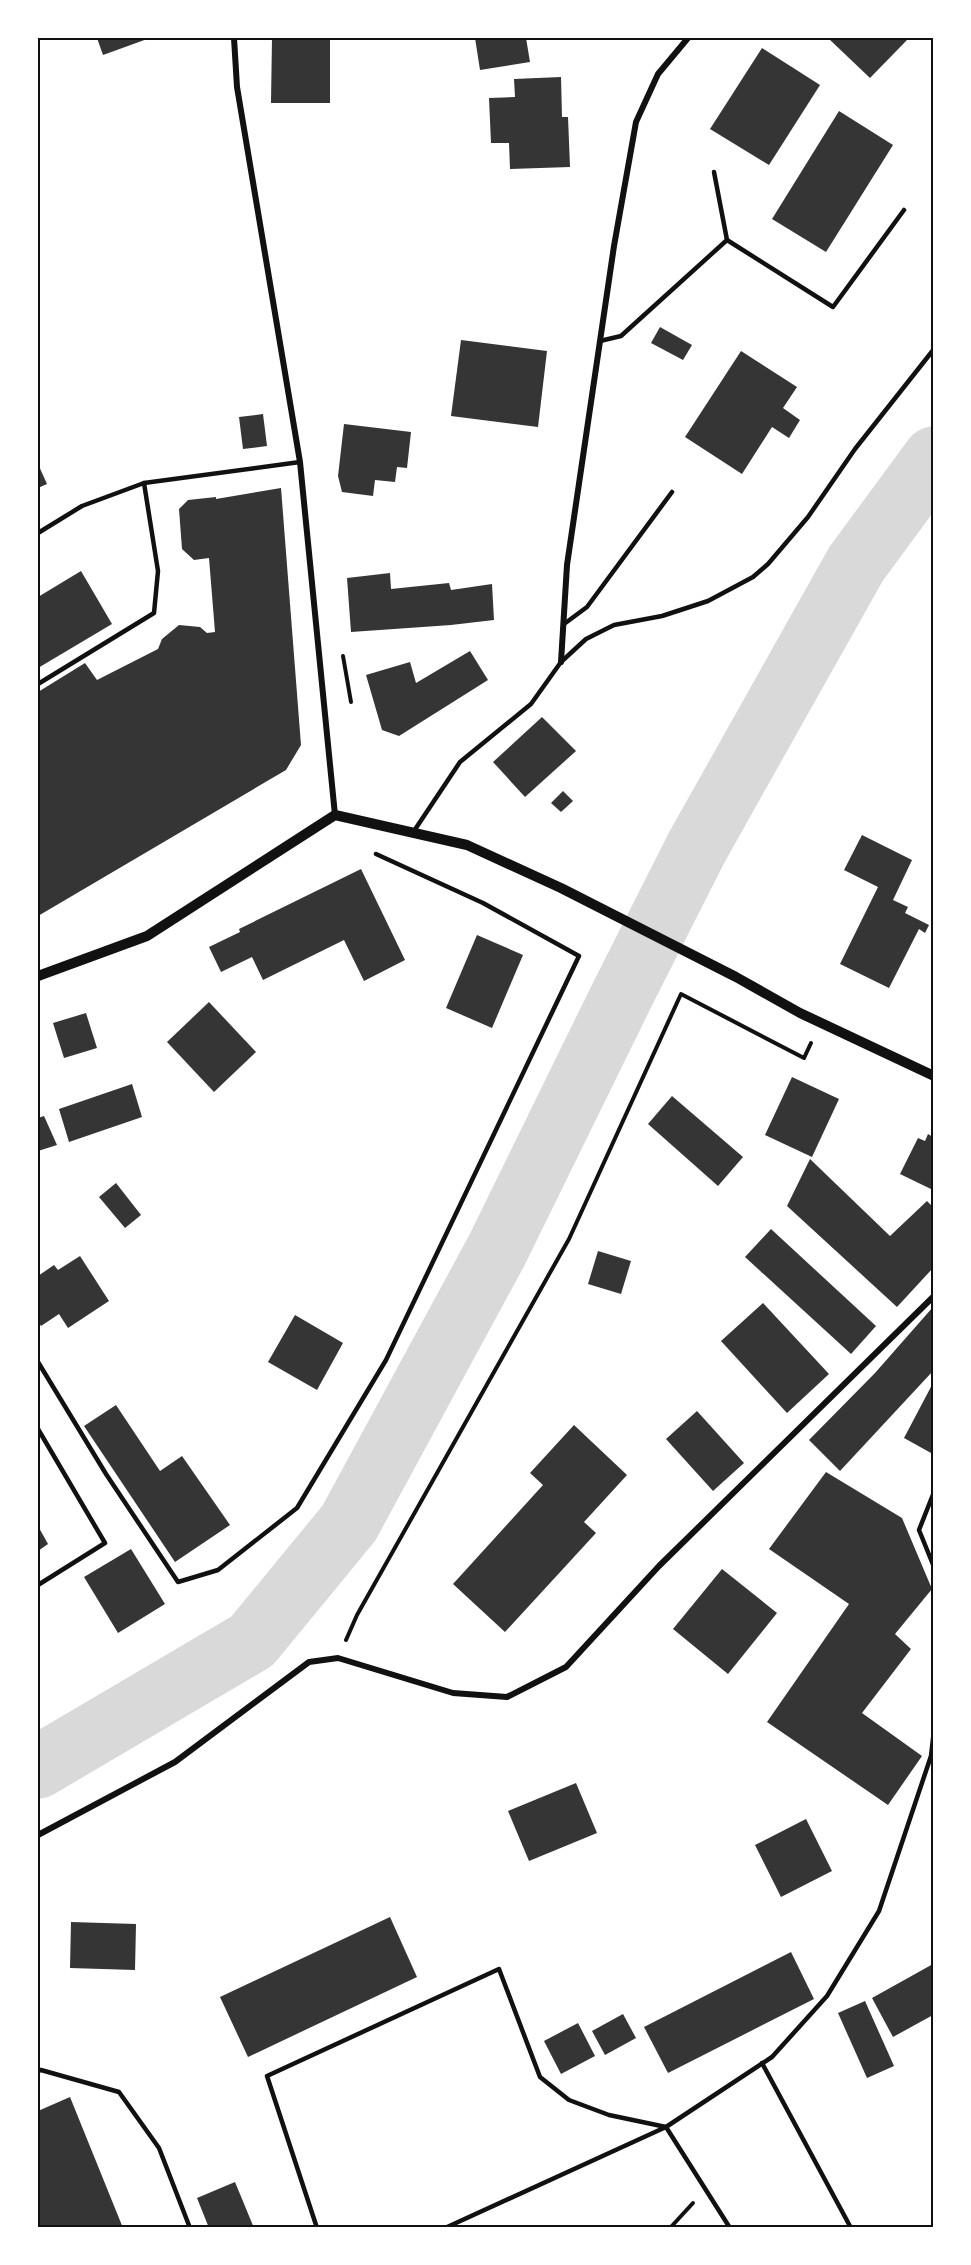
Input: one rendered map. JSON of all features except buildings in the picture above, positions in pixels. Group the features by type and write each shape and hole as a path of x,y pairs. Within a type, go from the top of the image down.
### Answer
{"street":[{"path":"234,38 237,87 300,462 335,814"},
{"path":"561,662 567,565 614,246 636,122 658,74 688,38"},
{"path":"38,976 147,936 335,814 467,845 561,888 736,977 800,1013 933,1076"},
{"path":"38,1835 175,1762 309,1662 338,1658 453,1693 507,1697 566,1667 659,1566 933,1296"}],"lane":[{"path":"714,172 727,240 833,307 904,210"},
{"path":"600,341 621,336 727,240"},
{"path":"414,831 460,762 531,704 561,662 586,639 614,625 688,609 730,590 753,577 768,564 808,517 855,449 933,349"},
{"path":"38,533 82,506 144,483 300,462"},
{"path":"38,684 154,613 158,571 144,483"},
{"path":"564,624 587,607 672,492"},
{"path":"38,1362 106,1474 178,1582 218,1570 297,1508 386,1360 579,956 483,903 376,854"},
{"path":"38,1429 105,1543 38,1585"},
{"path":"933,1492 919,1530 933,1567"},
{"path":"444,2228 666,2127 772,2057 827,1996 879,1911 931,1756 933,1730"},
{"path":"317,2228 267,2076 499,1969 540,2077 568,2100 609,2115 666,2127 730,2228"},
{"path":"762,2063 851,2228"},
{"path":"38,2071 119,2092 159,2148 190,2228"}],"path":[{"path":"338,1658 357,1615 569,1239 681,994 804,1058 813,1040"},
{"path":"670,2228 705,2189"}],"waterway":[{"path":"38,1767 252,1641 349,1523 497,1250 697,847 856,564 934,458"}]}
